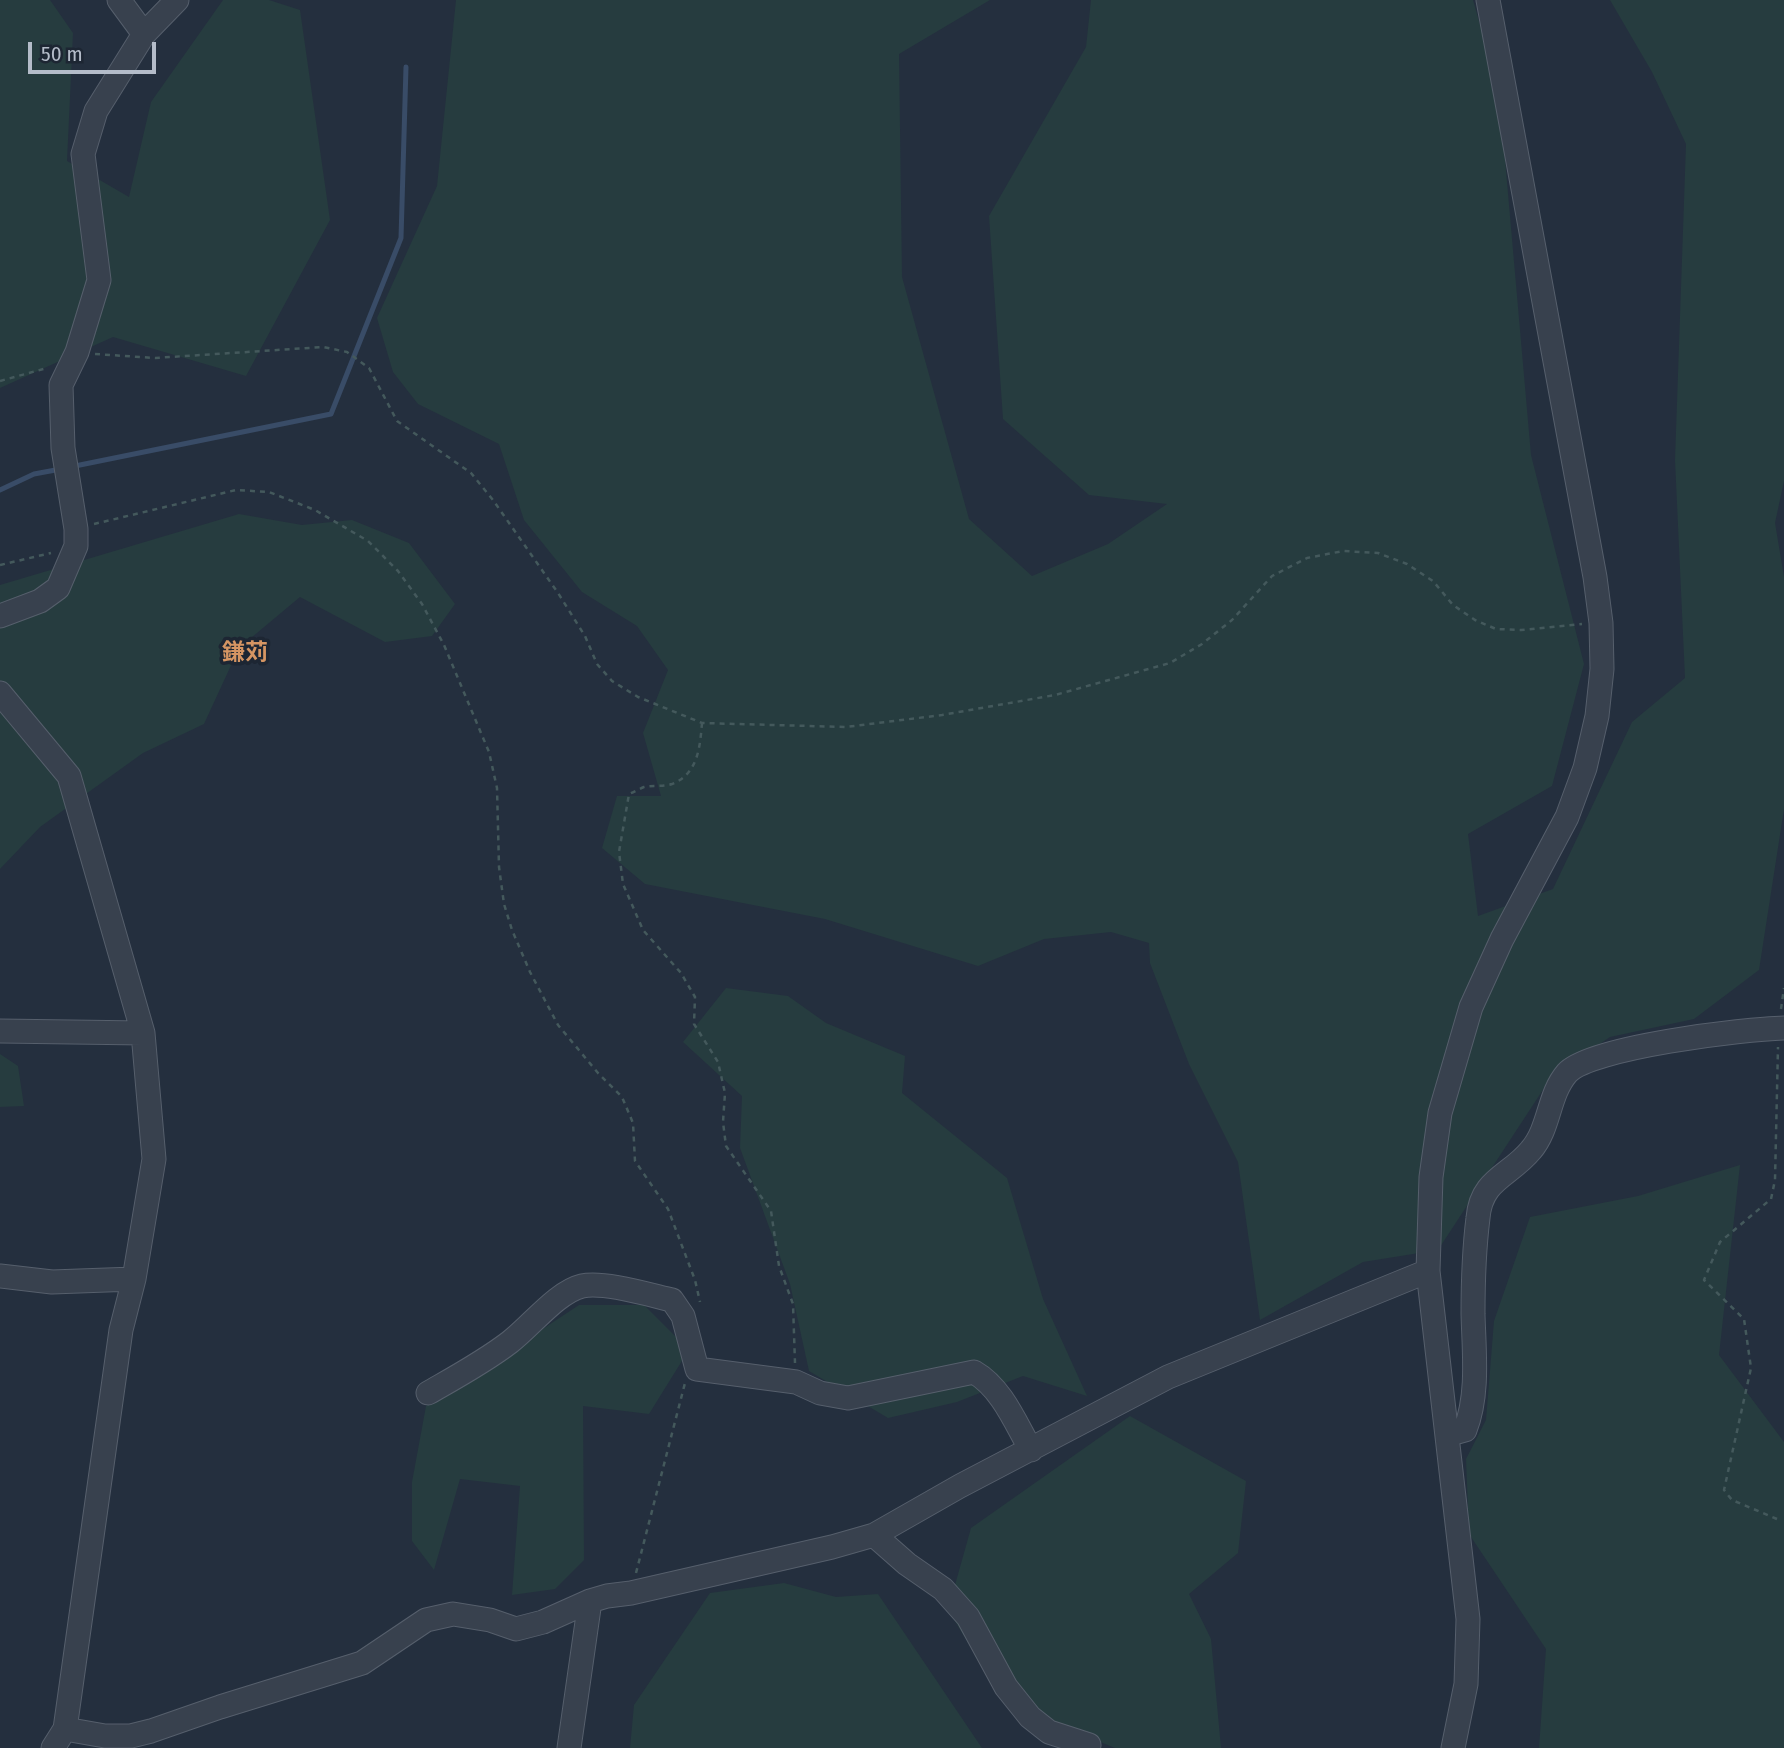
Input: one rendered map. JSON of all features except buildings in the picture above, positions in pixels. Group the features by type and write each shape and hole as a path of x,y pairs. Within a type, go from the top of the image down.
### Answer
{"street":[{"path":"119,0 144,34"},
{"path":"0,616 40,601 58,588 76,537 63,448 61,385 77,352 99,280 83,155 96,111 144,34 177,0"},
{"path":"1453,1748 1466,1684 1468,1619 1428,1272 1431,1177 1440,1113 1454,1059 1476,996 1502,939 1567,817 1585,768 1597,716 1602,669 1601,622 1565,410 1488,0"},
{"path":"0,693 69,776 143,1033 155,1159 134,1279 121,1330 59,1739 105,1737 133,1742 151,1731 220,1707 362,1663 426,1620 453,1614 489,1620 516,1629 543,1622 607,1596 832,1548 874,1535 960,1486 1168,1377 1428,1272"},
{"path":"1447,1435 1465,1430 1470,1416 1475,1358 1474,1275 1480,1201 1492,1184 1531,1150 1545,1126 1560,1082 1570,1070 1581,1063 1644,1047 1737,1031 1781,1028"},
{"path":"0,1031 143,1033"},
{"path":"0,1276 52,1282 134,1279"},
{"path":"428,1393 501,1349 566,1293 582,1286 604,1286 672,1300 683,1316 697,1369 796,1382 820,1393 848,1398 974,1372 986,1379 1000,1396 1031,1450"},
{"path":"874,1535 907,1564 943,1589 968,1617 1006,1687 1030,1717 1049,1732 1089,1745"},
{"path":"569,1748 590,1601"}],"path":[{"path":"0,381 51,367 77,352 155,358 286,348 323,347 347,352 369,368 397,421 471,473 493,500 558,593 585,636 597,664 612,681 638,697 702,723 846,727 942,715 1055,695 1170,663 1202,644 1232,620 1272,576 1307,558 1343,551 1378,553 1408,564 1433,581 1453,605 1475,620 1496,629 1521,630 1601,622"},
{"path":"0,565 76,537 236,490 269,492 315,510 368,541 398,571 422,604 444,646 489,752 498,788 502,892 512,930 530,972 558,1025 622,1097 633,1123 635,1161 668,1209 695,1280 699,1302"},
{"path":"702,723 700,751 687,774 672,784 644,788 629,794 619,852 623,884 643,930 681,973 695,997 694,1024 718,1062 725,1093 723,1122 726,1146 771,1211 779,1266 793,1304 796,1382"},
{"path":"1777,1518 1732,1500 1724,1490 1751,1368 1744,1319 1704,1280 1720,1242 1771,1199 1775,1180 1784,988"},
{"path":"631,1593 657,1483 686,1380 697,1369"}],"green space":[{"path":"0,0 50,0 73,33 67,161 129,197 151,102 223,0 269,0 300,10 330,220 246,376 113,337 0,388"},
{"path":"456,0 990,0 899,54 902,277 969,519 1032,576 1108,544 1167,504 1089,495 1003,419 989,216 1086,47 1091,0 1473,0 1499,91 1531,455 1584,664 1552,786 1468,834 1478,916 1553,889 1632,722 1685,678 1675,460 1686,144 1652,72 1610,0 1784,0 1784,481 1775,523 1784,577 1784,809 1759,970 1694,1019 1610,1037 1552,1076 1438,1250 1363,1262 1260,1320 1238,1162 1189,1064 1150,963 1149,943 1111,932 1044,939 978,966 825,919 645,884 602,848 617,796 661,796 643,733 668,670 637,626 582,592 524,520 499,444 418,404 393,372 377,318 437,186"},
{"path":"239,514 302,525 352,520 409,543 455,604 432,636 385,642 300,597 239,648 204,724 143,753 40,827 0,869 0,585"},
{"path":"726,988 788,996 826,1023 905,1056 902,1093 1007,1178 1043,1299 1087,1396 1023,1376 957,1402 888,1418 809,1371 790,1284 740,1148 742,1096 683,1042"},
{"path":"0,1054 18,1066 24,1106 0,1107"},
{"path":"1740,1165 1719,1355 1784,1442 1784,1748 1539,1748 1546,1649 1469,1534 1466,1459 1486,1420 1494,1321 1530,1217 1638,1196"},
{"path":"579,1305 644,1305 676,1337 685,1356 649,1414 583,1406 584,1560 555,1589 512,1595 520,1486 460,1479 434,1570 412,1541 412,1482 426,1406"},
{"path":"1130,1416 1246,1481 1238,1553 1189,1594 1211,1639 1221,1748 1115,1748 1005,1703 948,1610 971,1528"},
{"path":"784,1583 836,1597 878,1594 982,1748 630,1748 634,1705 710,1593"}],"waterway":[{"path":"70,467 331,414 401,238 406,67"},
{"path":"0,490 34,474 61,469"}],"district":[{"name":"鎌苅","path":"245,654"}]}
